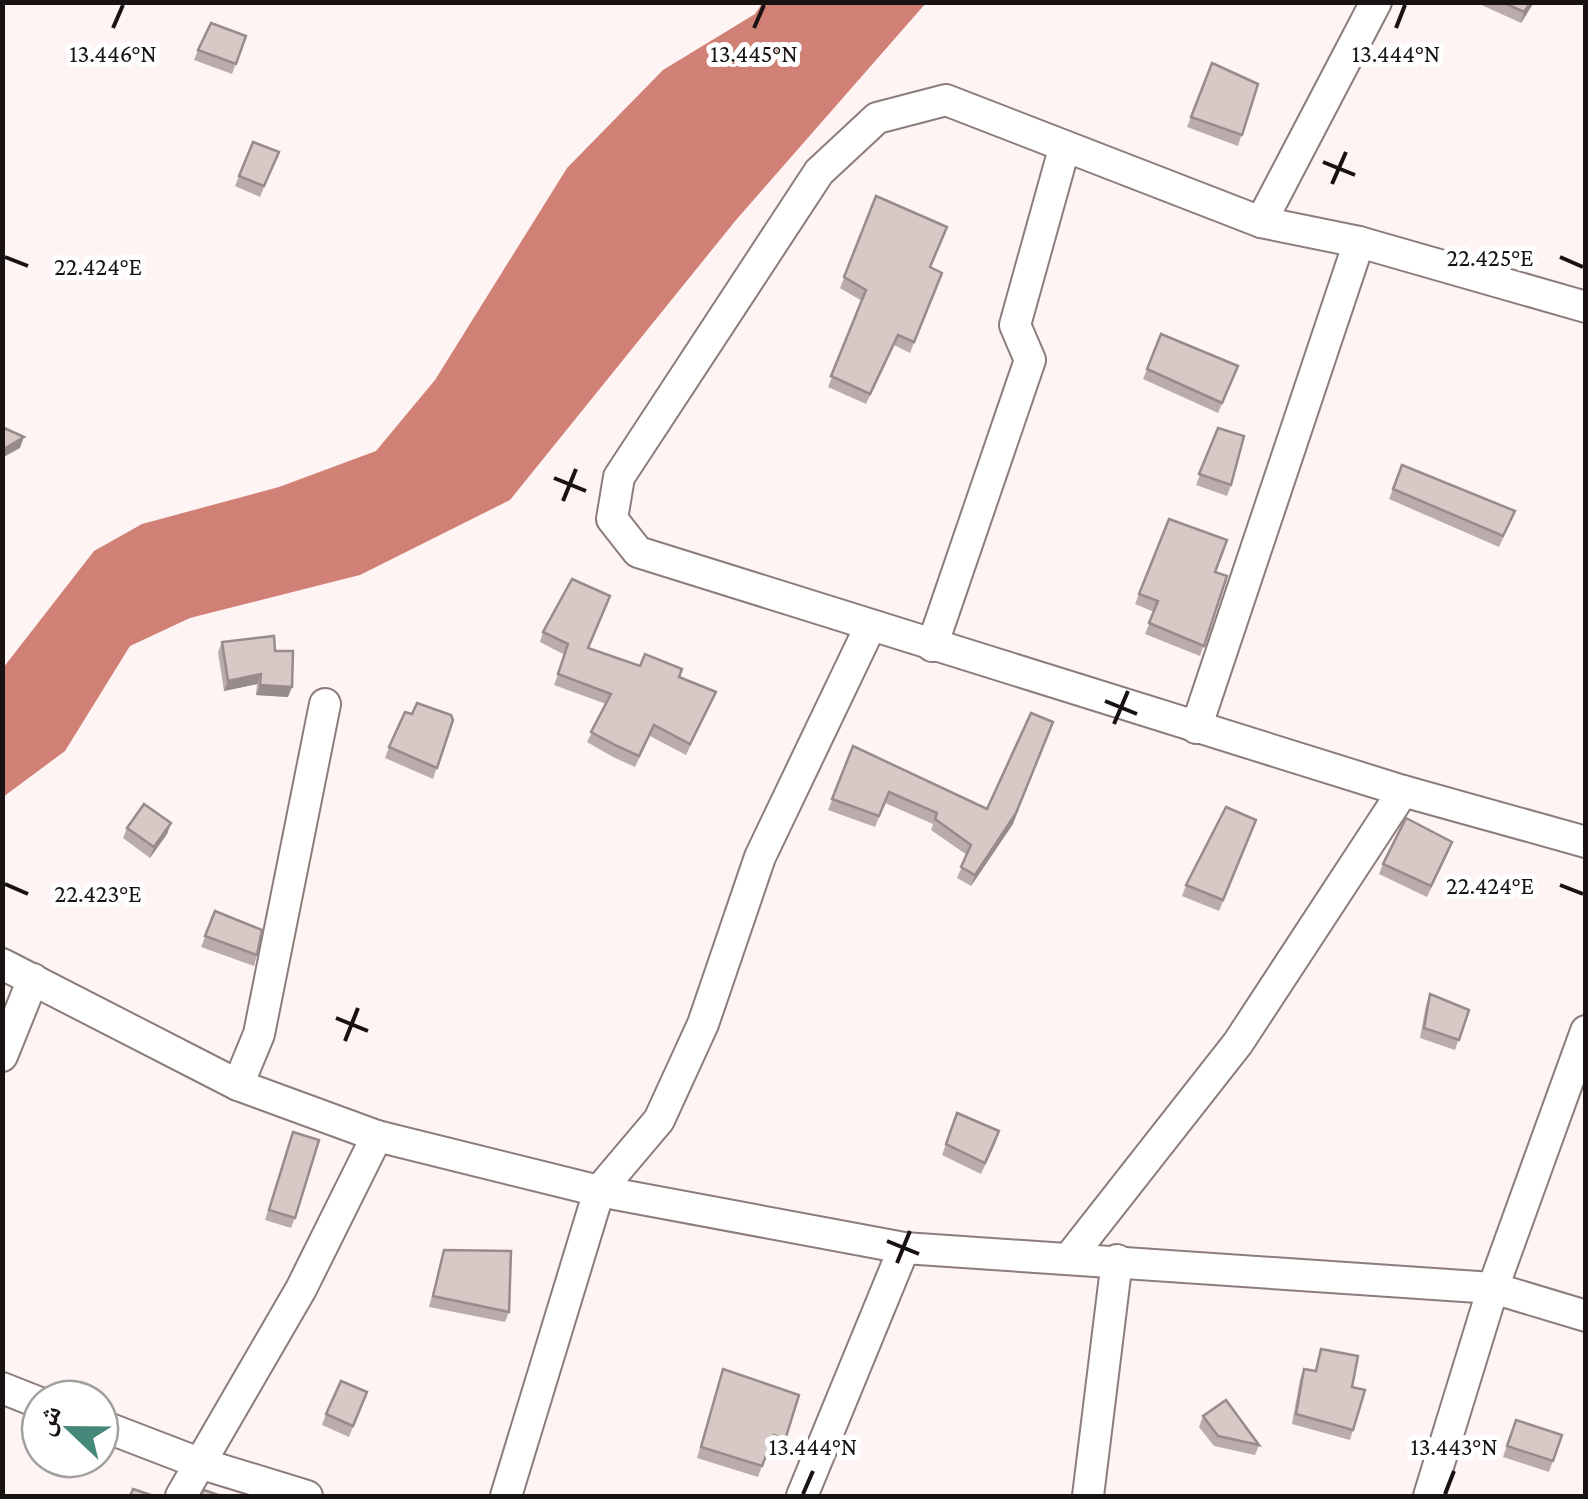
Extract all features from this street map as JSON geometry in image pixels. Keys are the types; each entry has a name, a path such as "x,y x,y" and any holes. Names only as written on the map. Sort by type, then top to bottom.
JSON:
{"street":[{"path":"1261,222 1376,2"},
{"path":"1586,307 1359,242 1261,222 1064,149 946,100 877,118 818,172 618,477 612,519 638,552 1196,728 1586,842"},
{"path":"932,646 1030,360 1015,325 1064,149"},
{"path":"1196,728 1359,242"},
{"path":"506,1496 598,1191 659,1120 703,1024 760,857 870,627"},
{"path":"238,1085 259,1034 325,704"},
{"path":"1070,1258 1238,1043 1403,791"},
{"path":"2,964 238,1085 377,1136 598,1191 904,1248 1493,1288 1586,1316"},
{"path":"2,1056 33,979"},
{"path":"1429,1496 1493,1288 1586,1031"},
{"path":"181,1496 302,1289 377,1136"},
{"path":"802,1496 904,1248"},
{"path":"1088,1496 1117,1260"},
{"path":"120,1434 199,1464 308,1496"}],"shaded area":[{"path":"763,2 926,3 736,220 510,500 360,575 190,618 130,646 65,751 3,797 3,668 94,551 142,524 279,487 376,451 435,380 567,168 663,70 755,14"}],"building":[{"path":"1502,2 1531,2 1524,12"},
{"path":"211,23 246,36 236,64 198,50"},
{"path":"1212,63 1258,84 1242,135 1191,117"},
{"path":"253,142 279,152 264,186 239,176"},
{"path":"876,196 947,227 930,267 942,273 914,342 898,335 870,394 831,376 866,290 844,277"},
{"path":"1161,334 1238,366 1222,403 1147,369"},
{"path":"2,427 24,437 2,450"},
{"path":"1218,428 1244,436 1231,485 1199,474"},
{"path":"1402,465 1515,511 1503,536 1393,489"},
{"path":"1169,519 1227,540 1215,572 1227,576 1204,646 1149,623 1158,601 1139,594"},
{"path":"572,579 610,596 588,648 640,666 645,654 682,669 679,677 716,692 690,744 654,725 639,756 591,732 611,694 558,674 568,644 543,632"},
{"path":"274,636 275,651 293,651 292,687 260,685 261,674 228,681 222,642"},
{"path":"417,703 451,715 453,720 437,768 389,747 405,712 412,714"},
{"path":"1031,713 1053,722 1016,813 975,875 961,867 971,845 935,819 937,813 889,792 879,816 832,799 853,746 987,809"},
{"path":"144,804 171,823 154,847 127,828"},
{"path":"1226,807 1256,820 1223,900 1186,885"},
{"path":"1406,818 1452,842 1431,886 1383,864"},
{"path":"215,911 262,930 257,955 205,936"},
{"path":"1430,994 1469,1010 1459,1040 1424,1028"},
{"path":"957,1113 999,1131 985,1163 946,1144"},
{"path":"293,1132 319,1140 295,1218 269,1210"},
{"path":"444,1250 511,1251 509,1312 433,1296"},
{"path":"1321,1349 1358,1356 1352,1387 1365,1390 1353,1430 1296,1414 1304,1369 1316,1371"},
{"path":"723,1369 799,1395 785,1440 774,1435 762,1466 701,1447"},
{"path":"341,1381 367,1392 353,1426 326,1414"},
{"path":"1226,1400 1259,1445 1218,1436 1203,1416"},
{"path":"1516,1420 1562,1435 1553,1461 1507,1446"},
{"path":"133,1489 154,1496 130,1496"},
{"path":"204,1490 221,1496 200,1496"}]}
